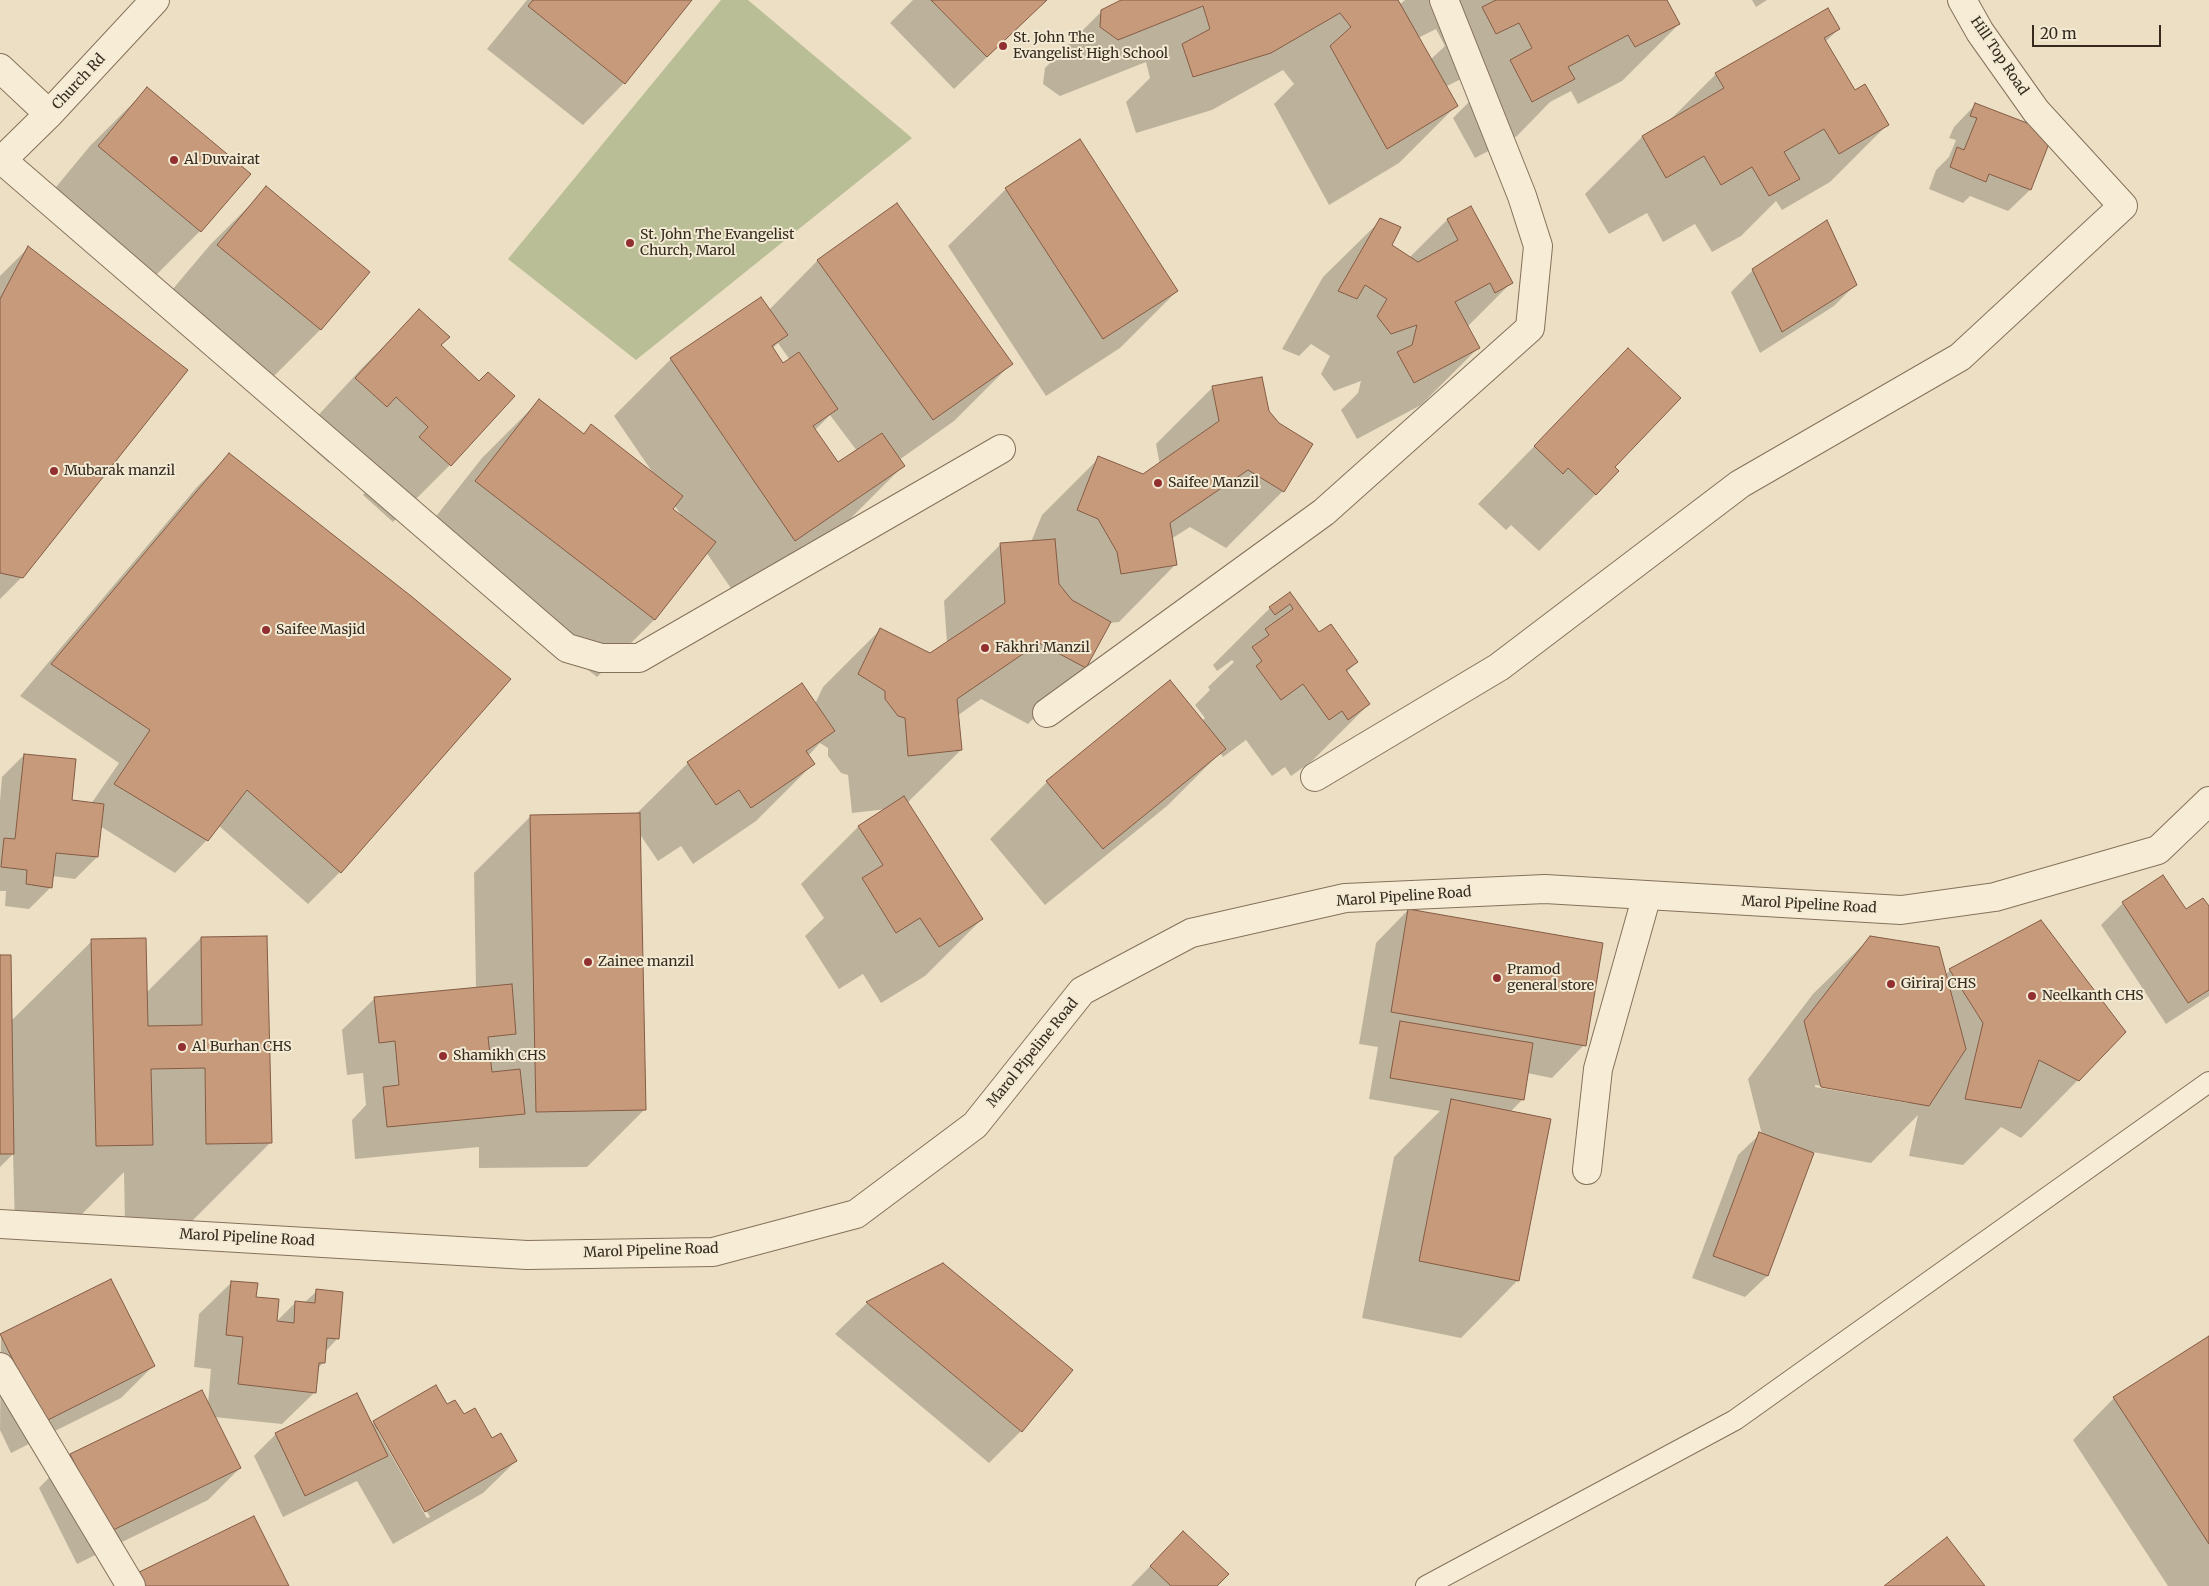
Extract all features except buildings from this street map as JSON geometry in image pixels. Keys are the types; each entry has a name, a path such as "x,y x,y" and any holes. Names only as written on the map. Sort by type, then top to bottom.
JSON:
{"street":[{"name":"Church Rd","path":"1,161 49,114 155,0"},
{"path":"1047,713 1324,512 1530,328 1538,246 1522,196 1444,0"},
{"name":"Hill Top Road","path":"1315,777 1499,667 1740,484 1960,357 2123,206 2036,111 1980,32 1962,0"},
{"path":"0,68 49,114"},
{"path":"1,161 567,648 601,658 640,658 1002,449"},
{"name":"Marol Pipeline Road","path":"0,1224 528,1255 713,1252 856,1214 975,1125 1082,991 1191,933 1346,898 1545,889 1901,910 1995,897 2158,850 2209,801"},
{"path":"1586,1170 1598,1069 1647,895"},
{"path":"0,1367 131,1586"}],"lane":[{"path":"1426,1586 1734,1420 2209,1082"}],"green space":[{"path":"721,0 748,0 912,138 636,360 508,259"}],"place":[{"name":"St. John The Evangelist High School","path":"1003,46"},
{"name":"Al Duvairat","path":"174,160"},
{"name":"St. John The Evangelist Church, Marol","path":"630,243"},
{"name":"Mubarak manzil","path":"54,471"},
{"name":"Saifee Manzil","path":"1158,483"},
{"name":"Saifee Masjid","path":"266,630"},
{"name":"Fakhri Manzil","path":"985,648"},
{"name":"Zainee manzil","path":"588,962"},
{"name":"Pramod general store","path":"1497,978"},
{"name":"Giriraj CHS","path":"1891,984"},
{"name":"Neelkanth CHS","path":"2032,996"},
{"name":"Al Burhan CHS","path":"182,1047"},
{"name":"Shamikh CHS","path":"443,1056"}]}
